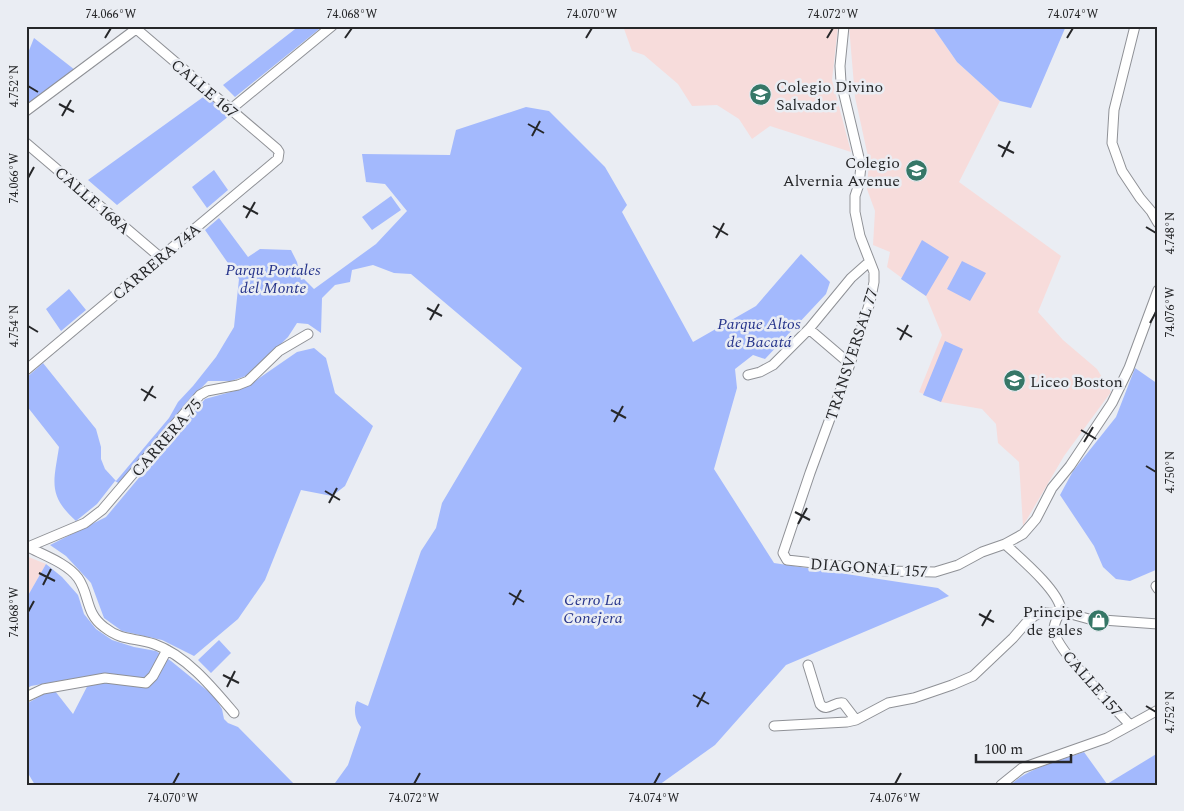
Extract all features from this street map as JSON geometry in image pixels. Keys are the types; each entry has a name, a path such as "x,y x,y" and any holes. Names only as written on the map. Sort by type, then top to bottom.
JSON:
{"street":[{"path":"123,39 126,26"},
{"path":"231,109 332,26"},
{"name":"TRANSVERSAL 77","path":"788,560 783,553 850,364 873,290 874,272 860,236 855,212 855,196 862,166 841,82 840,66 844,26"},
{"path":"1135,26 1114,110 1112,143 1122,171 1158,222"},
{"path":"26,110 123,39 134,28"},
{"name":"CALLE 167","path":"134,28 277,149"},
{"name":"CALLE 168A","path":"26,143 160,258"},
{"name":"CARRERA 74A","path":"26,370 276,162 279,155 277,149"},
{"path":"748,375 773,364 809,330 851,278 869,262"},
{"name":"DIAGONAL 157","path":"788,560 886,571 935,572 946,570 982,552 1016,539 1036,520 1052,488 1070,466 1107,410 1129,368 1158,292"},
{"path":"809,330 850,364"},
{"name":"CARRERA 75","path":"27,546 94,518 114,498 200,395 248,381 279,351 308,334"},
{"path":"1006,544 1052,592 1060,606 1060,611"},
{"path":"27,546 63,565 77,577 90,612 104,627 120,637 148,642 167,650 188,664 234,713"},
{"path":"774,726 856,720 888,703 914,698 952,685 972,676 1034,616 1040,613 1060,611 1089,619 1158,624"},
{"name":"CALLE 157","path":"1060,611 1054,626 1054,633 1065,652 1130,725"},
{"path":"1145,624 1158,619"},
{"path":"26,697 43,689 105,678 146,683 153,676 167,650"},
{"path":"808,665 820,704 826,708 840,702 843,703 856,720"},
{"path":"1001,785 1022,768 1107,738 1158,710"}],"shaded area":[{"name":"Colegio Divino Salvador","path":"623,26 838,26 832,80 851,152 770,126 752,139 739,119 717,105 692,106 678,84 644,55 632,51"},
{"path":"849,26 932,26 957,62 1000,101 959,182 1061,256 1038,312 1063,340 1097,369 1111,392 1064,456 1023,526 1019,462 998,443 996,424 982,409 941,402 919,392 942,335 926,296 887,267 890,252 873,245 875,211 867,189 869,161 855,97"},
{"path":"26,556 46,564 26,599"}],"green space":[{"path":"299,26 323,26 235,97 223,85"},
{"path":"932,26 1066,26 1031,108 1000,101 957,62"},
{"path":"34,38 75,70 26,106 26,58"},
{"path":"206,95 229,116 117,205 88,180"},
{"name":"Cerro La Conejera","path":"526,107 549,111 605,167 627,205 622,212 693,342 756,306 801,254 830,282 826,294 765,359 753,355 735,369 737,388 714,469 774,563 938,588 949,596 786,665 715,745 659,785 306,785 335,783 348,765 361,727 356,718 357,701 368,706 421,551 436,528 442,503 522,368 411,274 394,273 373,265 352,270 350,282 335,285 322,298 321,333 308,324 297,323 288,337 249,375 231,381 208,381 185,405 120,484 115,481 97,504 76,521 60,503 57,495 55,478 59,447 26,405 26,378 43,363 96,429 101,447 101,459 105,469 116,481 169,418 178,402 216,357 234,327 239,279 205,230 219,218 248,257 260,249 291,250 297,262 301,280 304,279 314,289 376,244 407,211 385,184 366,182 362,154 450,155 456,130"},
{"path":"214,170 228,190 207,208 192,187"},
{"path":"391,196 401,210 372,230 362,217"},
{"path":"922,240 949,257 926,296 901,279"},
{"path":"962,261 986,273 970,301 947,289"},
{"path":"69,289 86,310 61,331 46,309"},
{"path":"945,341 963,349 941,402 923,395"},
{"path":"314,348 326,358 335,393 373,426 345,486 332,496 301,490 265,580 238,619 194,656 162,640 122,631 104,618 91,583 66,556 50,545 106,517 205,399 238,390 255,381 297,352"},
{"path":"1135,368 1158,384 1158,569 1130,581 1116,579 1103,567 1094,546 1060,495 1073,471 1116,417"},
{"path":"46,564 62,577 78,595 84,614 96,629 112,640 156,651 171,661 214,696 222,709 224,719 238,727 295,785 35,785 26,770 26,704 46,693 55,691 73,714 93,675 31,686 26,689 26,599"},
{"path":"219,640 231,653 211,673 198,660"},
{"path":"1084,752 1107,784 1158,753 1158,785 1010,785 1036,769"}],"place":[{"name":"Colegio Divino Salvador","path":"760,95"},
{"name":"Colegio Alvernia Avenue","path":"916,171"},
{"name":"Liceo Boston","path":"1014,381"},
{"name":"Principe de gales","path":"1099,620"}],"park label":[{"name":"Parqu Portales del Monte","path":"273,278"},
{"name":"Parque Altos de Bacatá","path":"759,332"}]}
